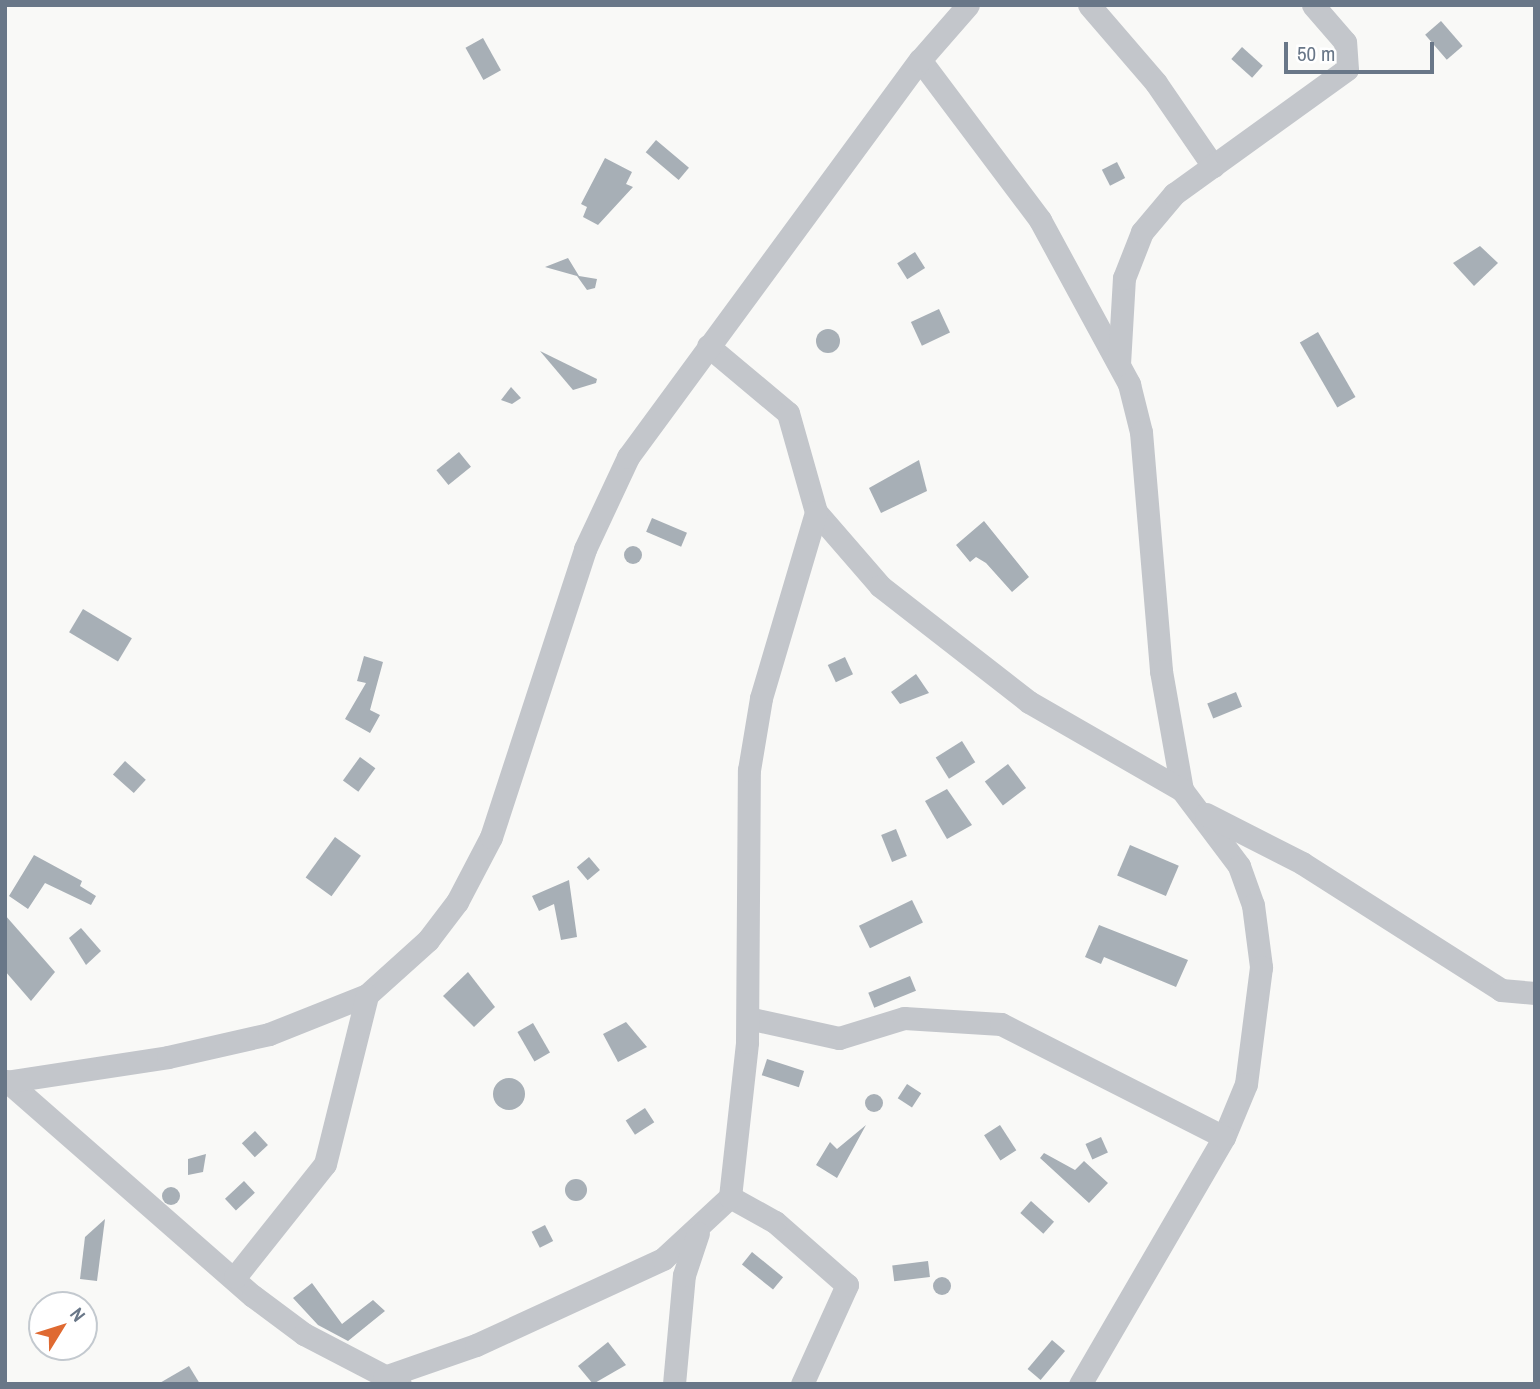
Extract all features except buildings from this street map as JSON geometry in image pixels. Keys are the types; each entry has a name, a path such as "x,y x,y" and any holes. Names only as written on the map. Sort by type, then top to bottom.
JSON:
{"street":[{"path":"6,1082 168,1057 269,1034 368,995 428,940 480,864 604,503 628,457 920,60 968,5"},
{"path":"1089,5 1156,83 1213,166"},
{"path":"1119,365 1124,278 1142,232 1174,194 1347,69 1345,42 1314,5"},
{"path":"920,60 1040,220 1119,365 1141,432 1161,671 1182,790"},
{"path":"708,346 788,413 816,512 880,586 1029,702 1182,790 1239,866 1253,905 1261,967 1246,1084 1224,1137 1080,1384"},
{"path":"6,1082 304,1334 392,1380 476,1345 663,1259 698,1233 730,1197 747,1018 749,769 761,698 816,512"},
{"path":"1198,809 1302,863 1501,989 1535,993"},
{"path":"235,1278 325,1164 368,995"},
{"path":"747,1018 839,1038 904,1018 1001,1024 1224,1137"},
{"path":"730,1197 775,1222 847,1285 802,1384"},
{"path":"674,1384 684,1275 698,1233"}]}
